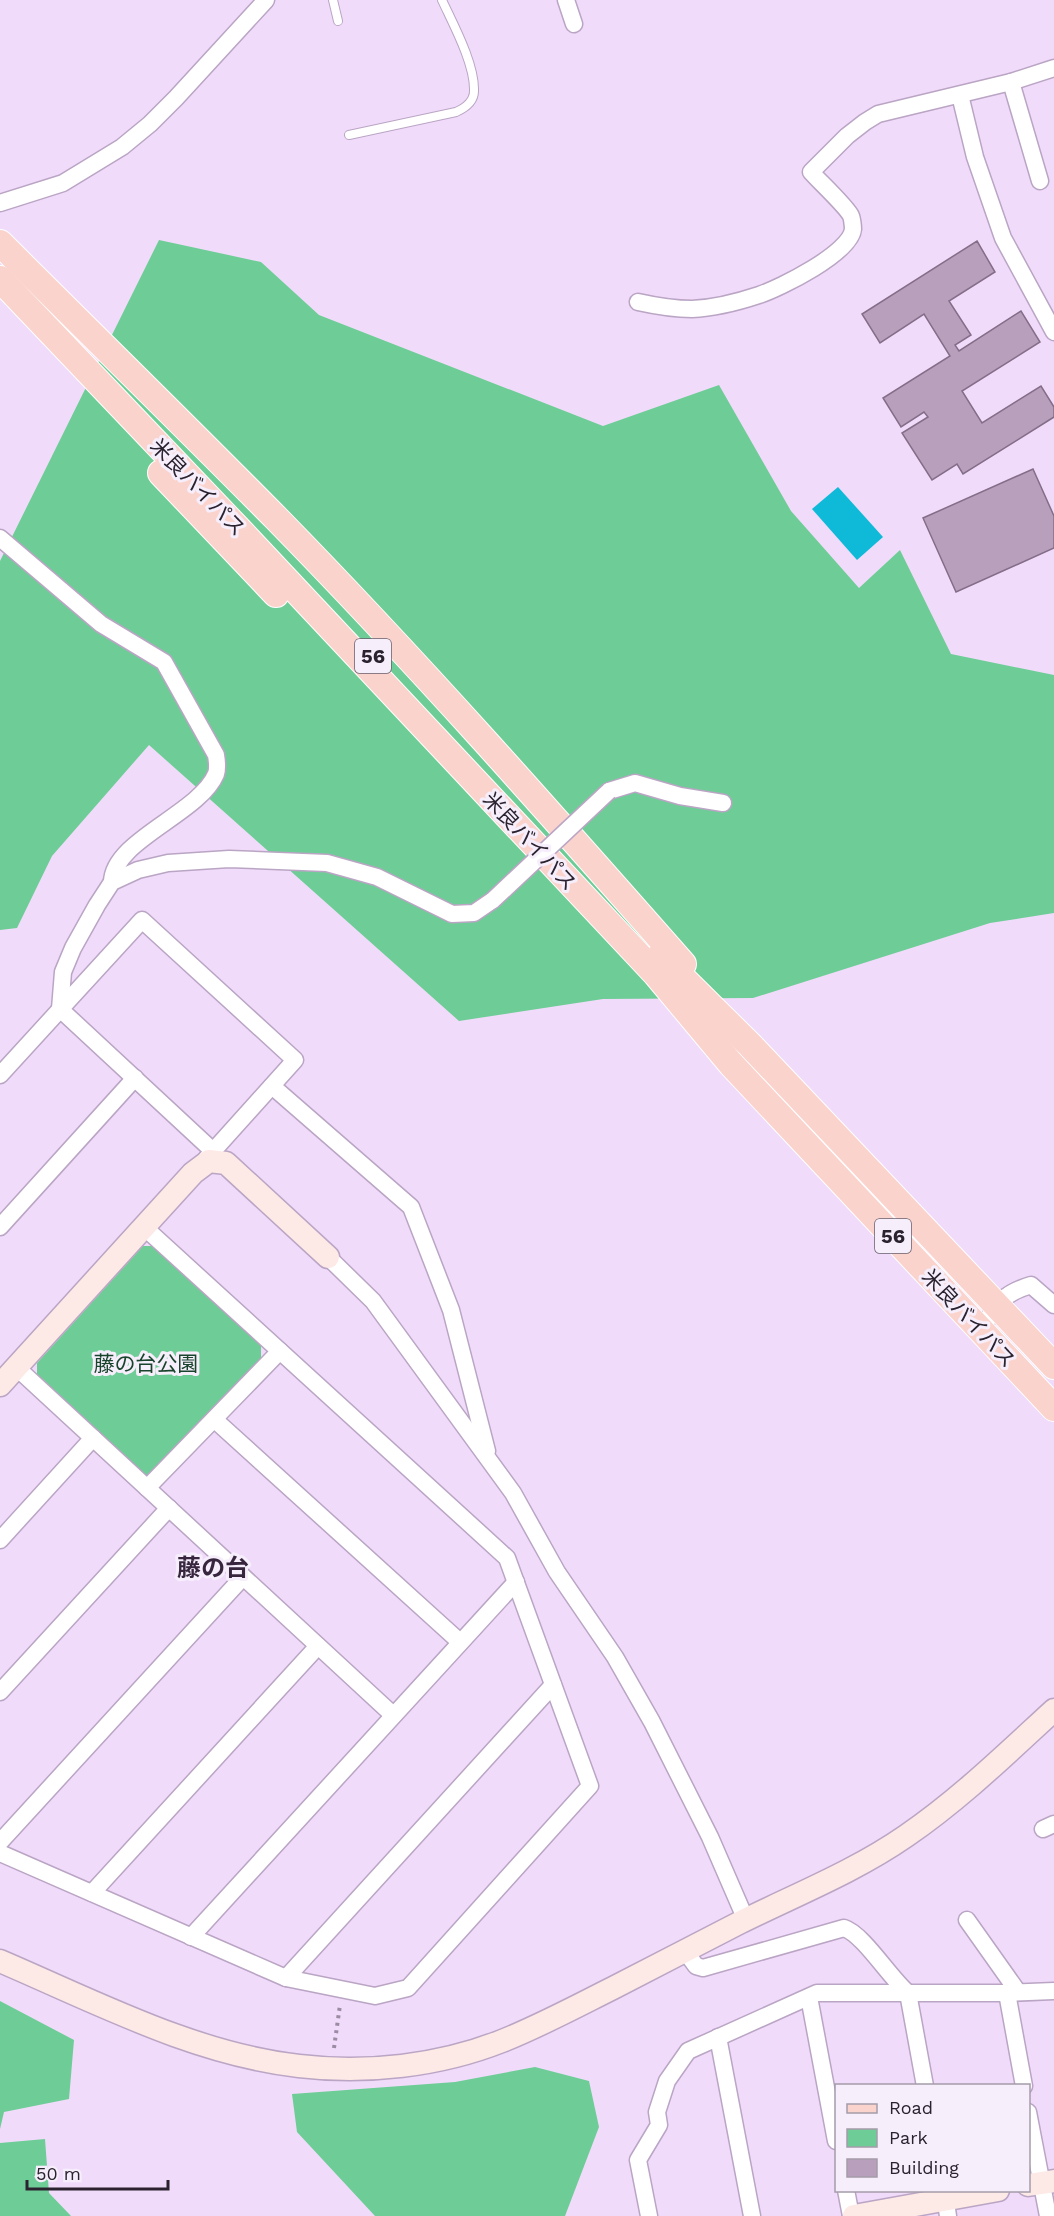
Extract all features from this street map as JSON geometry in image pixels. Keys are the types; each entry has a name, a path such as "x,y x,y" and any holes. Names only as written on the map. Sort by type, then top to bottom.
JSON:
{"main road":[{"path":"0,243 276,519 386,634 550,813 750,1045"},
{"name":"米良バイパス","path":"0,262 578,872 750,1045 1054,1366"},
{"name":"米良バイパス","path":"0,279 656,974 731,1064 1054,1408"},
{"path":"0,303 240,558 354,672 647,982 731,1064"}],"street":[{"path":"0,203 63,183 122,147 176,98 266,0"},
{"path":"566,0 574,24"},
{"path":"638,302 666,308 693,309 760,295 792,281 847,244 853,230 851,216 811,172 865,122 878,114 1011,82 1054,68"},
{"path":"1011,82 1040,181"},
{"path":"960,95 975,157 1003,238 1054,332"},
{"path":"0,538 101,624 164,662 216,755 217,772 204,793 130,849 112,872 112,882 73,948 63,972 60,1009"},
{"path":"112,882 138,870 168,862 229,859 327,863 377,876 452,914 474,913 493,900 609,791 634,783 680,796 723,802"},
{"path":"0,1075 142,920 295,1060 0,1385"},
{"path":"60,1009 213,1151"},
{"path":"0,1227 135,1078"},
{"path":"272,1086 411,1207 451,1310 490,1461"},
{"path":"193,1173 209,1161 226,1163 373,1300 513,1493 557,1572 626,1675 710,1836 746,1920"},
{"path":"0,1853 286,1978 375,1996 408,1988 590,1786 507,1558 144,1227"},
{"path":"981,1330 997,1306 1013,1291 1031,1285 1054,1305"},
{"path":"147,1488 280,1351"},
{"path":"16,1367 393,1715"},
{"path":"215,1420 460,1642"},
{"path":"0,1540 93,1438"},
{"path":"0,1692 169,1508"},
{"path":"0,1842 243,1577"},
{"path":"191,1936 516,1581"},
{"path":"92,1893 318,1646"},
{"path":"286,1978 553,1685"},
{"path":"0,1961 192,2042 232,2054 264,2061 331,2068 390,2066 433,2061 475,2050 553,2018 853,1868 903,1838 977,1782 1054,1710"},
{"path":"967,1920 1012,1993 1024,2084"},
{"path":"685,1951 696,1966 703,1968 844,1928 850,1930 908,1993 925,2084"},
{"path":"649,2216 638,2160 659,2125 657,2112 667,2081 688,2051 817,1994 1012,1993 1054,1990"},
{"path":"809,1997 835,2131"},
{"path":"718,2037 753,2216"},
{"path":"1030,2118 1047,2216"},
{"path":"846,2192 852,2216 946,2202 989,2192"}],"lane":[{"path":"333,0 339,21"},
{"path":"349,135 456,112 470,102 474,92 467,56 442,0"}],"path":[{"path":"331,2068 342,1990"}],"green space":[{"path":"159,240 261,262 319,315 603,426 719,385 791,511 859,588 900,550 951,654 1054,675 1054,913 990,923 753,998 603,999 459,1021 149,745 52,856 17,928 0,930 0,561"},
{"name":"藤の台公園","path":"143,1246 154,1246 261,1344 261,1359 149,1478 37,1374 37,1363"},
{"path":"0,2001 74,2040 69,2099 4,2112 0,2129"},
{"path":"535,2067 589,2081 599,2127 565,2216 375,2216 297,2132 292,2094 455,2082"},
{"path":"45,2139 49,2193 71,2216 0,2216 0,2143"}],"water":[{"path":"838,487 883,537 857,560 812,509"}],"building":[{"path":"977,241 995,272 949,301 971,335 955,345 959,351 1021,311 1040,342 962,391 982,423 1041,386 1054,407 1054,417 963,474 957,464 932,480 902,433 928,417 924,412 901,427 883,398 950,356 924,314 880,343 862,314"},
{"path":"1033,469 1054,516 1054,548 956,592 923,518"}],"district":[{"name":"藤の台","path":"213,1568"}]}
